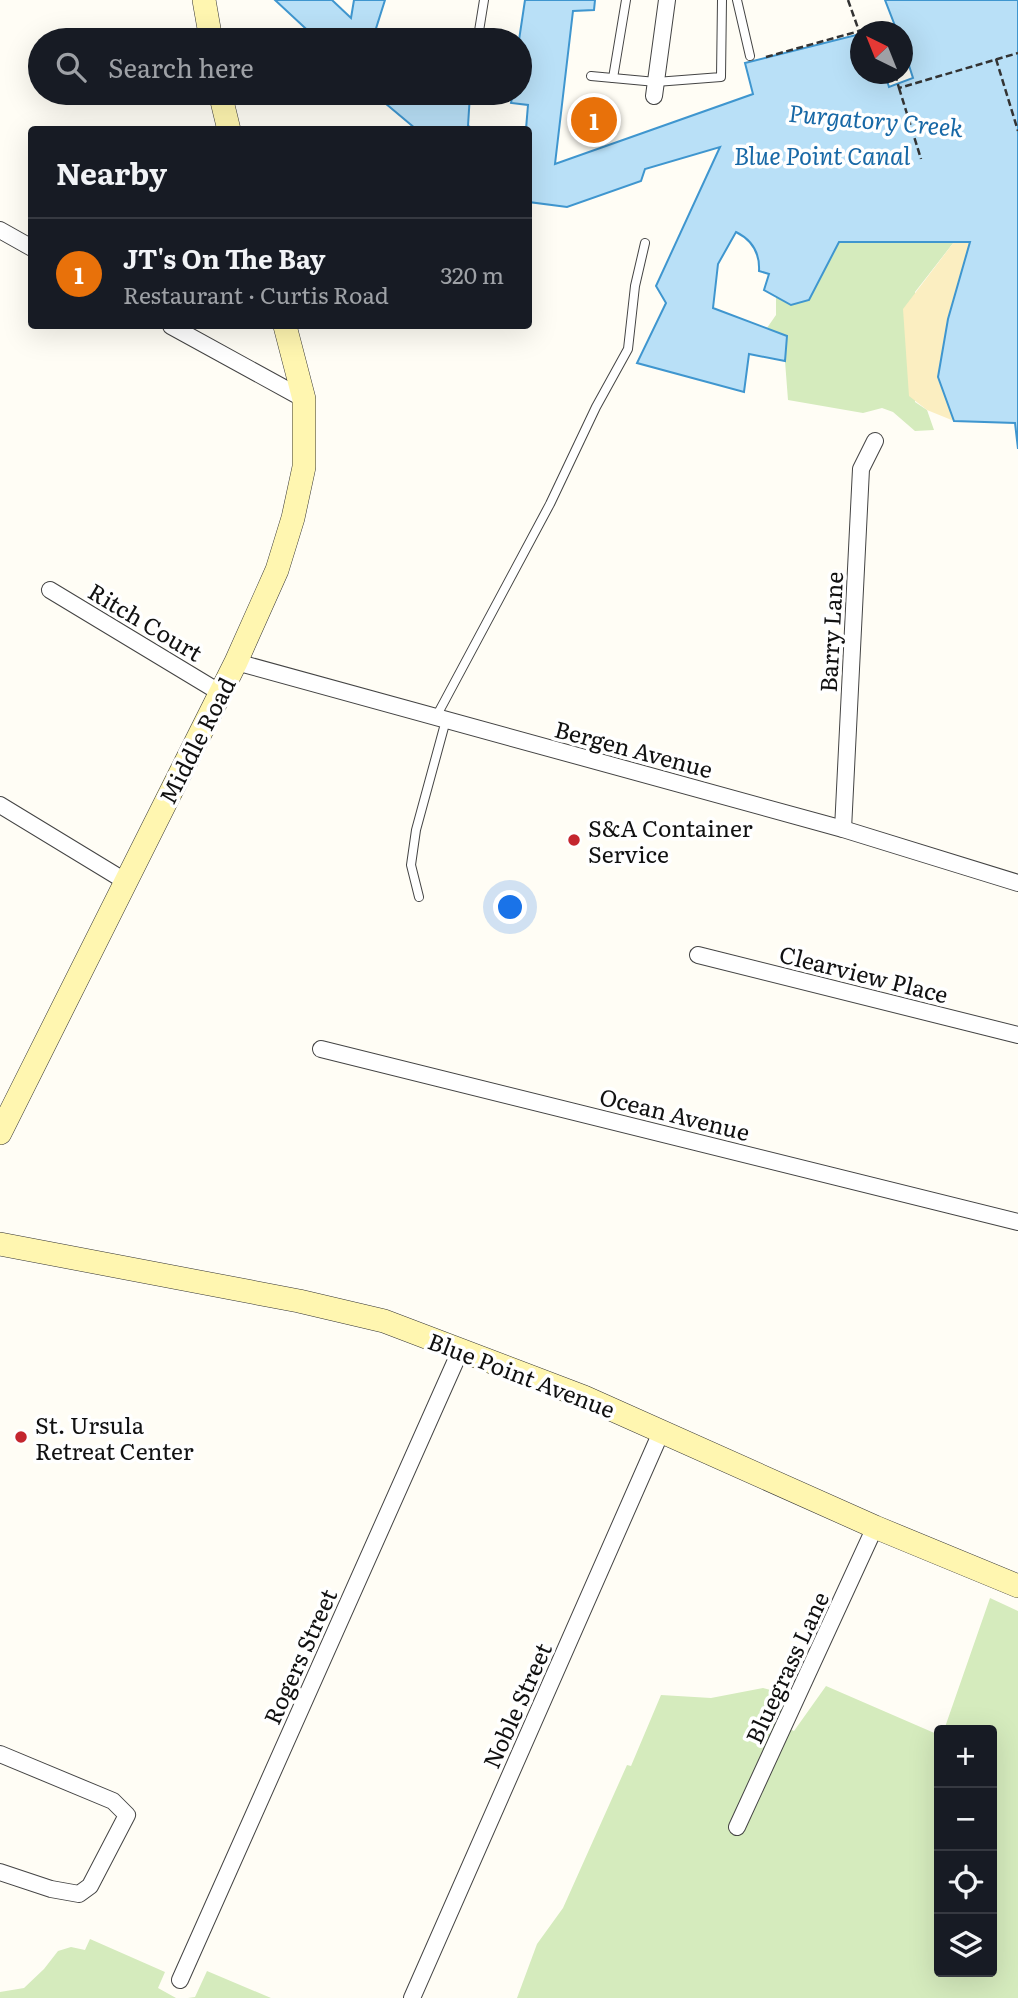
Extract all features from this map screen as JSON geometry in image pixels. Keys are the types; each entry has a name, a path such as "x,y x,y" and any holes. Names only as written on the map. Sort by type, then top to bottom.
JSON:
{"street":[{"path":"204,0 209,28"},
{"path":"655,89 667,0"},
{"path":"223,105 228,126"},
{"path":"0,230 28,246"},
{"path":"176,329 304,399"},
{"name":"Middle Road","path":"0,1133 236,662 277,570 293,518 304,467 304,399 286,329"},
{"name":"Barry Lane","path":"843,829 861,469 875,441"},
{"name":"Ritch Court","path":"50,590 219,692"},
{"name":"Bergen Avenue","path":"236,662 843,829 1018,883"},
{"path":"0,805 125,881"},
{"name":"Clearview Place","path":"698,955 1018,1035"},
{"name":"Ocean Avenue","path":"321,1049 1018,1222"},
{"name":"Blue Point Avenue","path":"0,1244 311,1304 384,1321 584,1397 875,1527 1018,1586"},
{"name":"Rogers Street","path":"180,1980 461,1349"},
{"name":"Noble Street","path":"412,1998 662,1430"},
{"name":"Bluegrass Lane","path":"737,1827 875,1527"},
{"path":"0,1754 113,1801 127,1815 90,1886 79,1894 51,1889 0,1872"}],"lane":[{"path":"479,28 484,0"},
{"path":"613,78 626,0"},
{"path":"591,76 613,78 655,89 721,77 722,0"},
{"path":"737,0 750,56"},
{"path":"419,897 411,865 441,718 596,407 628,349 635,286 645,243"}],"path":[{"path":"848,0 855,21"},
{"path":"766,57 850,34"},
{"path":"899,88 1018,53"},
{"path":"996,59 1018,131"},
{"path":"898,84 920,159"}],"green space":[{"path":"839,242 954,242 915,292 915,402 927,410 934,430 915,431 893,412 882,408 863,413 788,400 785,361 787,337 767,328 776,315 776,296 809,300"},
{"path":"990,1598 1018,1611 1018,1998 517,1998 537,1944 563,1908 627,1765 631,1766 661,1695 711,1698 763,1688 778,1692 784,1704 775,1723 794,1731 826,1686 934,1733 934,1977 997,1977 997,1725 946,1725"},
{"path":"90,1939 165,1972 158,1988 176,1998 0,1998 0,1992 24,1988 58,1951 71,1947 85,1950"},
{"path":"207,1971 271,1998 188,1998 195,1997"}],"sand":[{"path":"954,242 970,242 948,319 938,377 954,421 927,410 909,396 903,309"}],"water":[{"path":"275,0 332,0 351,18 354,0 385,0 376,28 305,28"},
{"name":"Blue Point Canal","path":"525,0 595,0 594,10 573,11 555,164 753,94 745,63 850,37 850,84 888,84 889,87 913,84 913,21 893,21 885,0 1018,0 1018,449 1015,423 954,421 938,377 948,319 970,242 839,242 809,300 791,305 764,290 769,274 759,271 754,248 736,232 718,264 713,308 787,336 785,361 749,354 744,392 637,363 666,303 656,286 720,147 645,169 641,181 567,207 532,202 532,126 526,126 528,105 532,105 532,28 521,28"},
{"path":"387,105 469,105 468,126 412,126"}],"place":[{"name":"JT's On The Bay","path":"594,120"},
{"name":"S&A Container Service","path":"574,840"},
{"name":"St. Ursula Retreat Center","path":"21,1437"}],"water label":[{"name":"Purgatory Creek","path":"876,119"}]}
